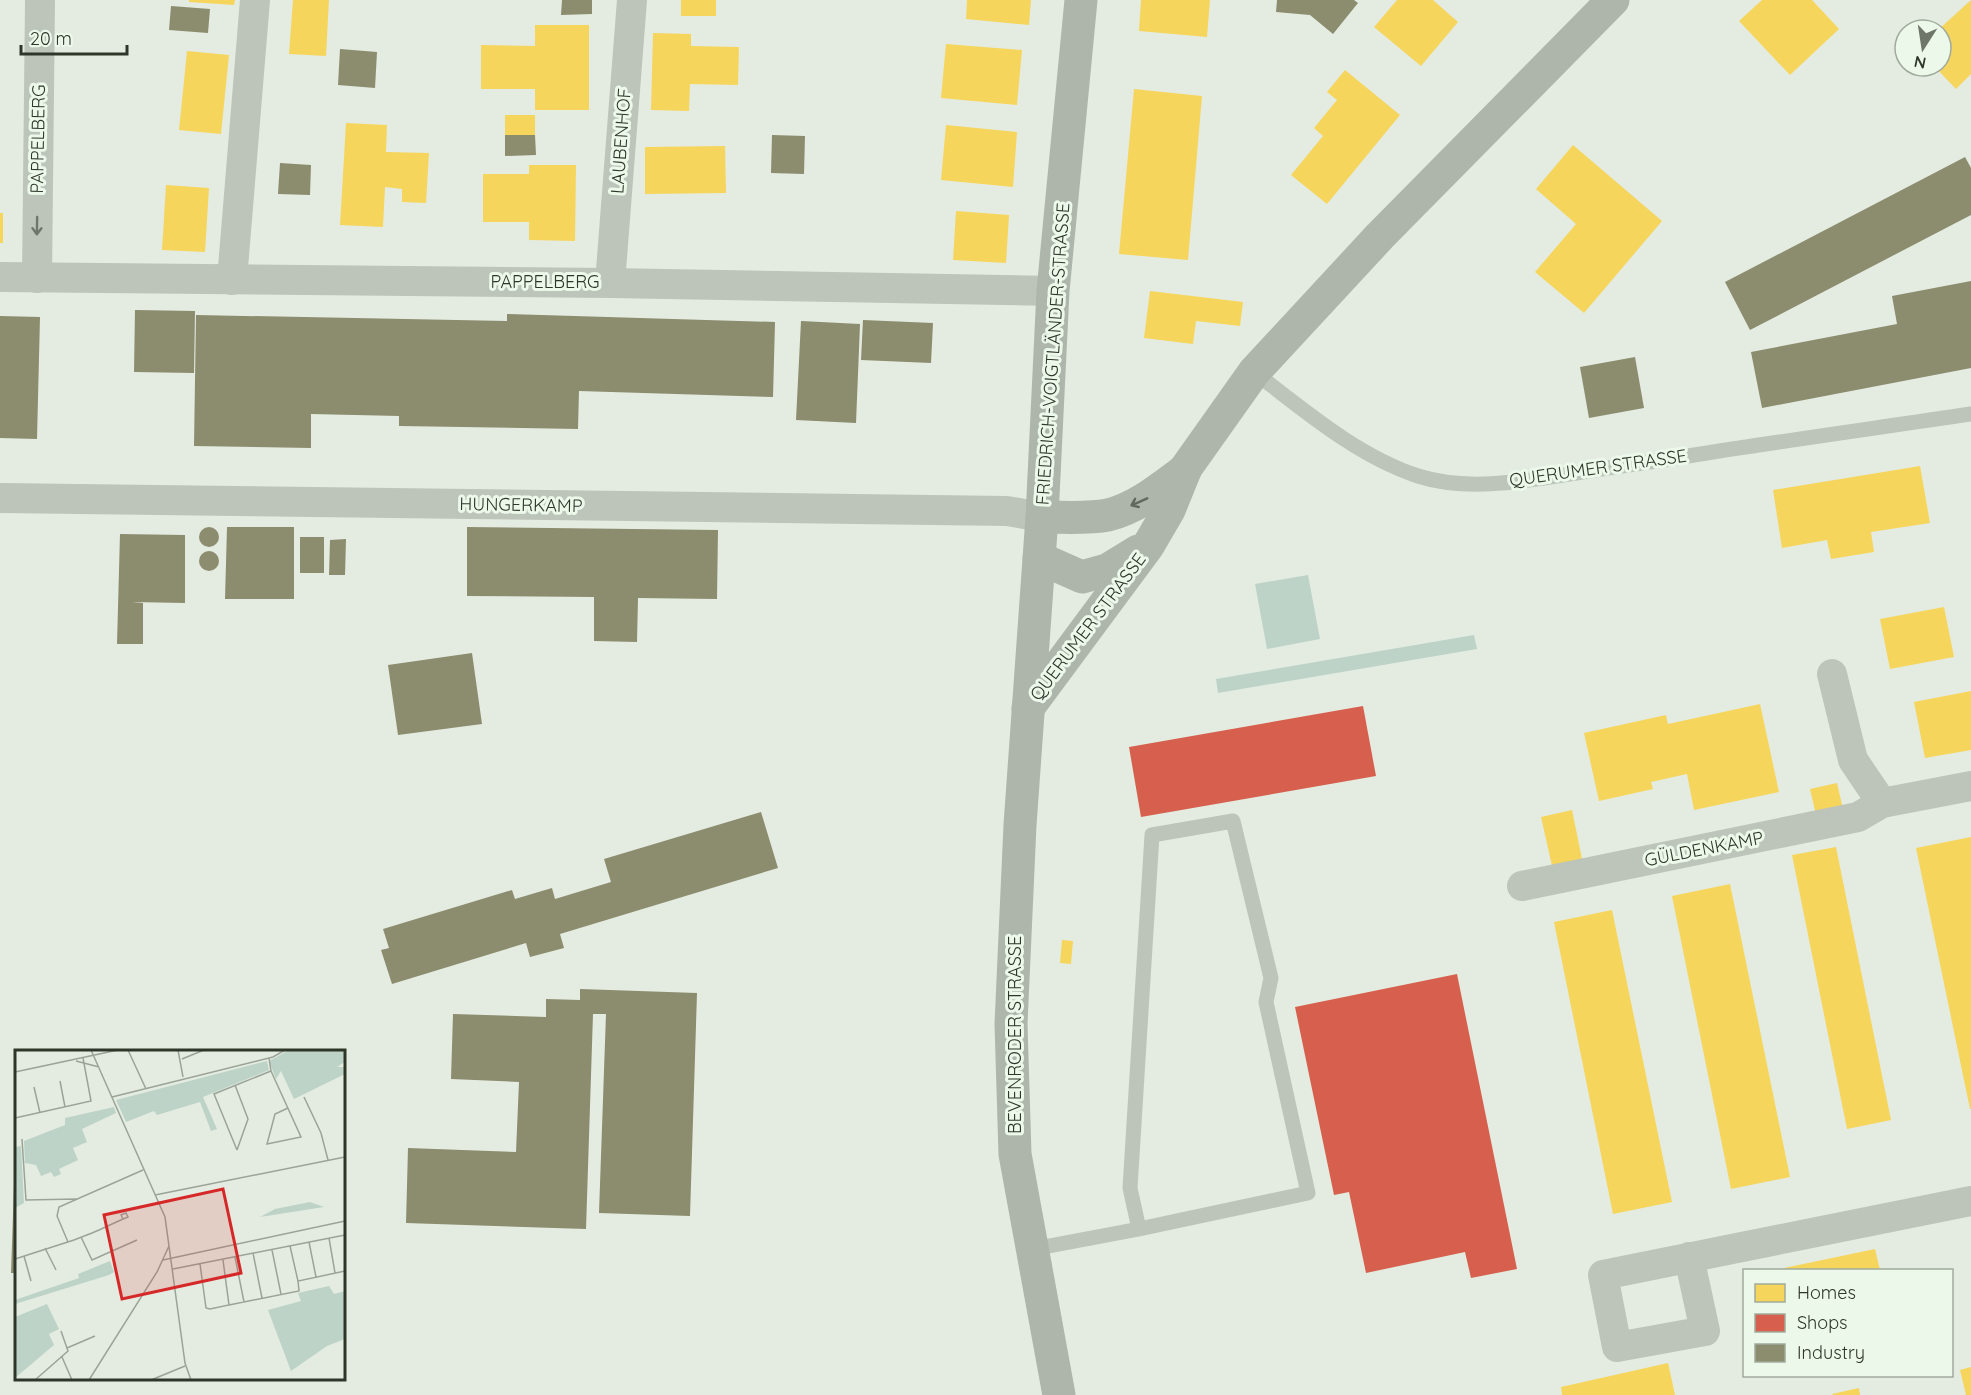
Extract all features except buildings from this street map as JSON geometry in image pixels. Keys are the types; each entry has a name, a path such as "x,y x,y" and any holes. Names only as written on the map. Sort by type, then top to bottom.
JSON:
{"main road":[{"name":"FRIEDRICH-VOIGTLÄNDER-STRASSE","path":"1028,708 1042,517 1053,291 1081,0"},
{"name":"QUERUMER STRASSE","path":"1028,708 1148,546 1168,510 1186,468 1254,372 1380,236 1612,0"},
{"name":"QUERUMER STRASSE","path":"1042,517 1087,517 1110,514 1147,498 1186,468"},
{"name":"QUERUMER STRASSE","path":"1039,558 1082,577 1107,570 1148,546"},
{"name":"BEVENRODER STRASSE","path":"1028,708 1011,1024 1015,1154 1059,1395"}],"street":[{"name":"PAPPELBERG","path":"37,278 40,0"},
{"path":"232,280 255,0"},
{"name":"LAUBENHOF","path":"610,283 632,0"},
{"name":"PAPPELBERG","path":"0,277 610,283 1053,291"},
{"name":"HUNGERKAMP","path":"0,498 1007,511 1042,517"},
{"path":"1833,674 1853,760 1882,803"},
{"name":"GÜLDENKAMP","path":"1522,886 1858,817 1882,803 1971,786"},
{"path":"1689,1257 1971,1201"}],"lane":[{"name":"QUERUMER STRASSE","path":"1254,372 1340,436 1377,457 1418,476 1443,482 1473,484 1526,480 1971,414"},
{"path":"1033,1249 1139,1229 1308,1193 1266,1002 1271,978 1233,821 1152,835 1130,1188 1139,1229"}],"green space":[{"path":"1308,575 1320,639 1267,649 1255,584"},
{"path":"1474,635 1477,649 1218,693 1216,679"}]}
